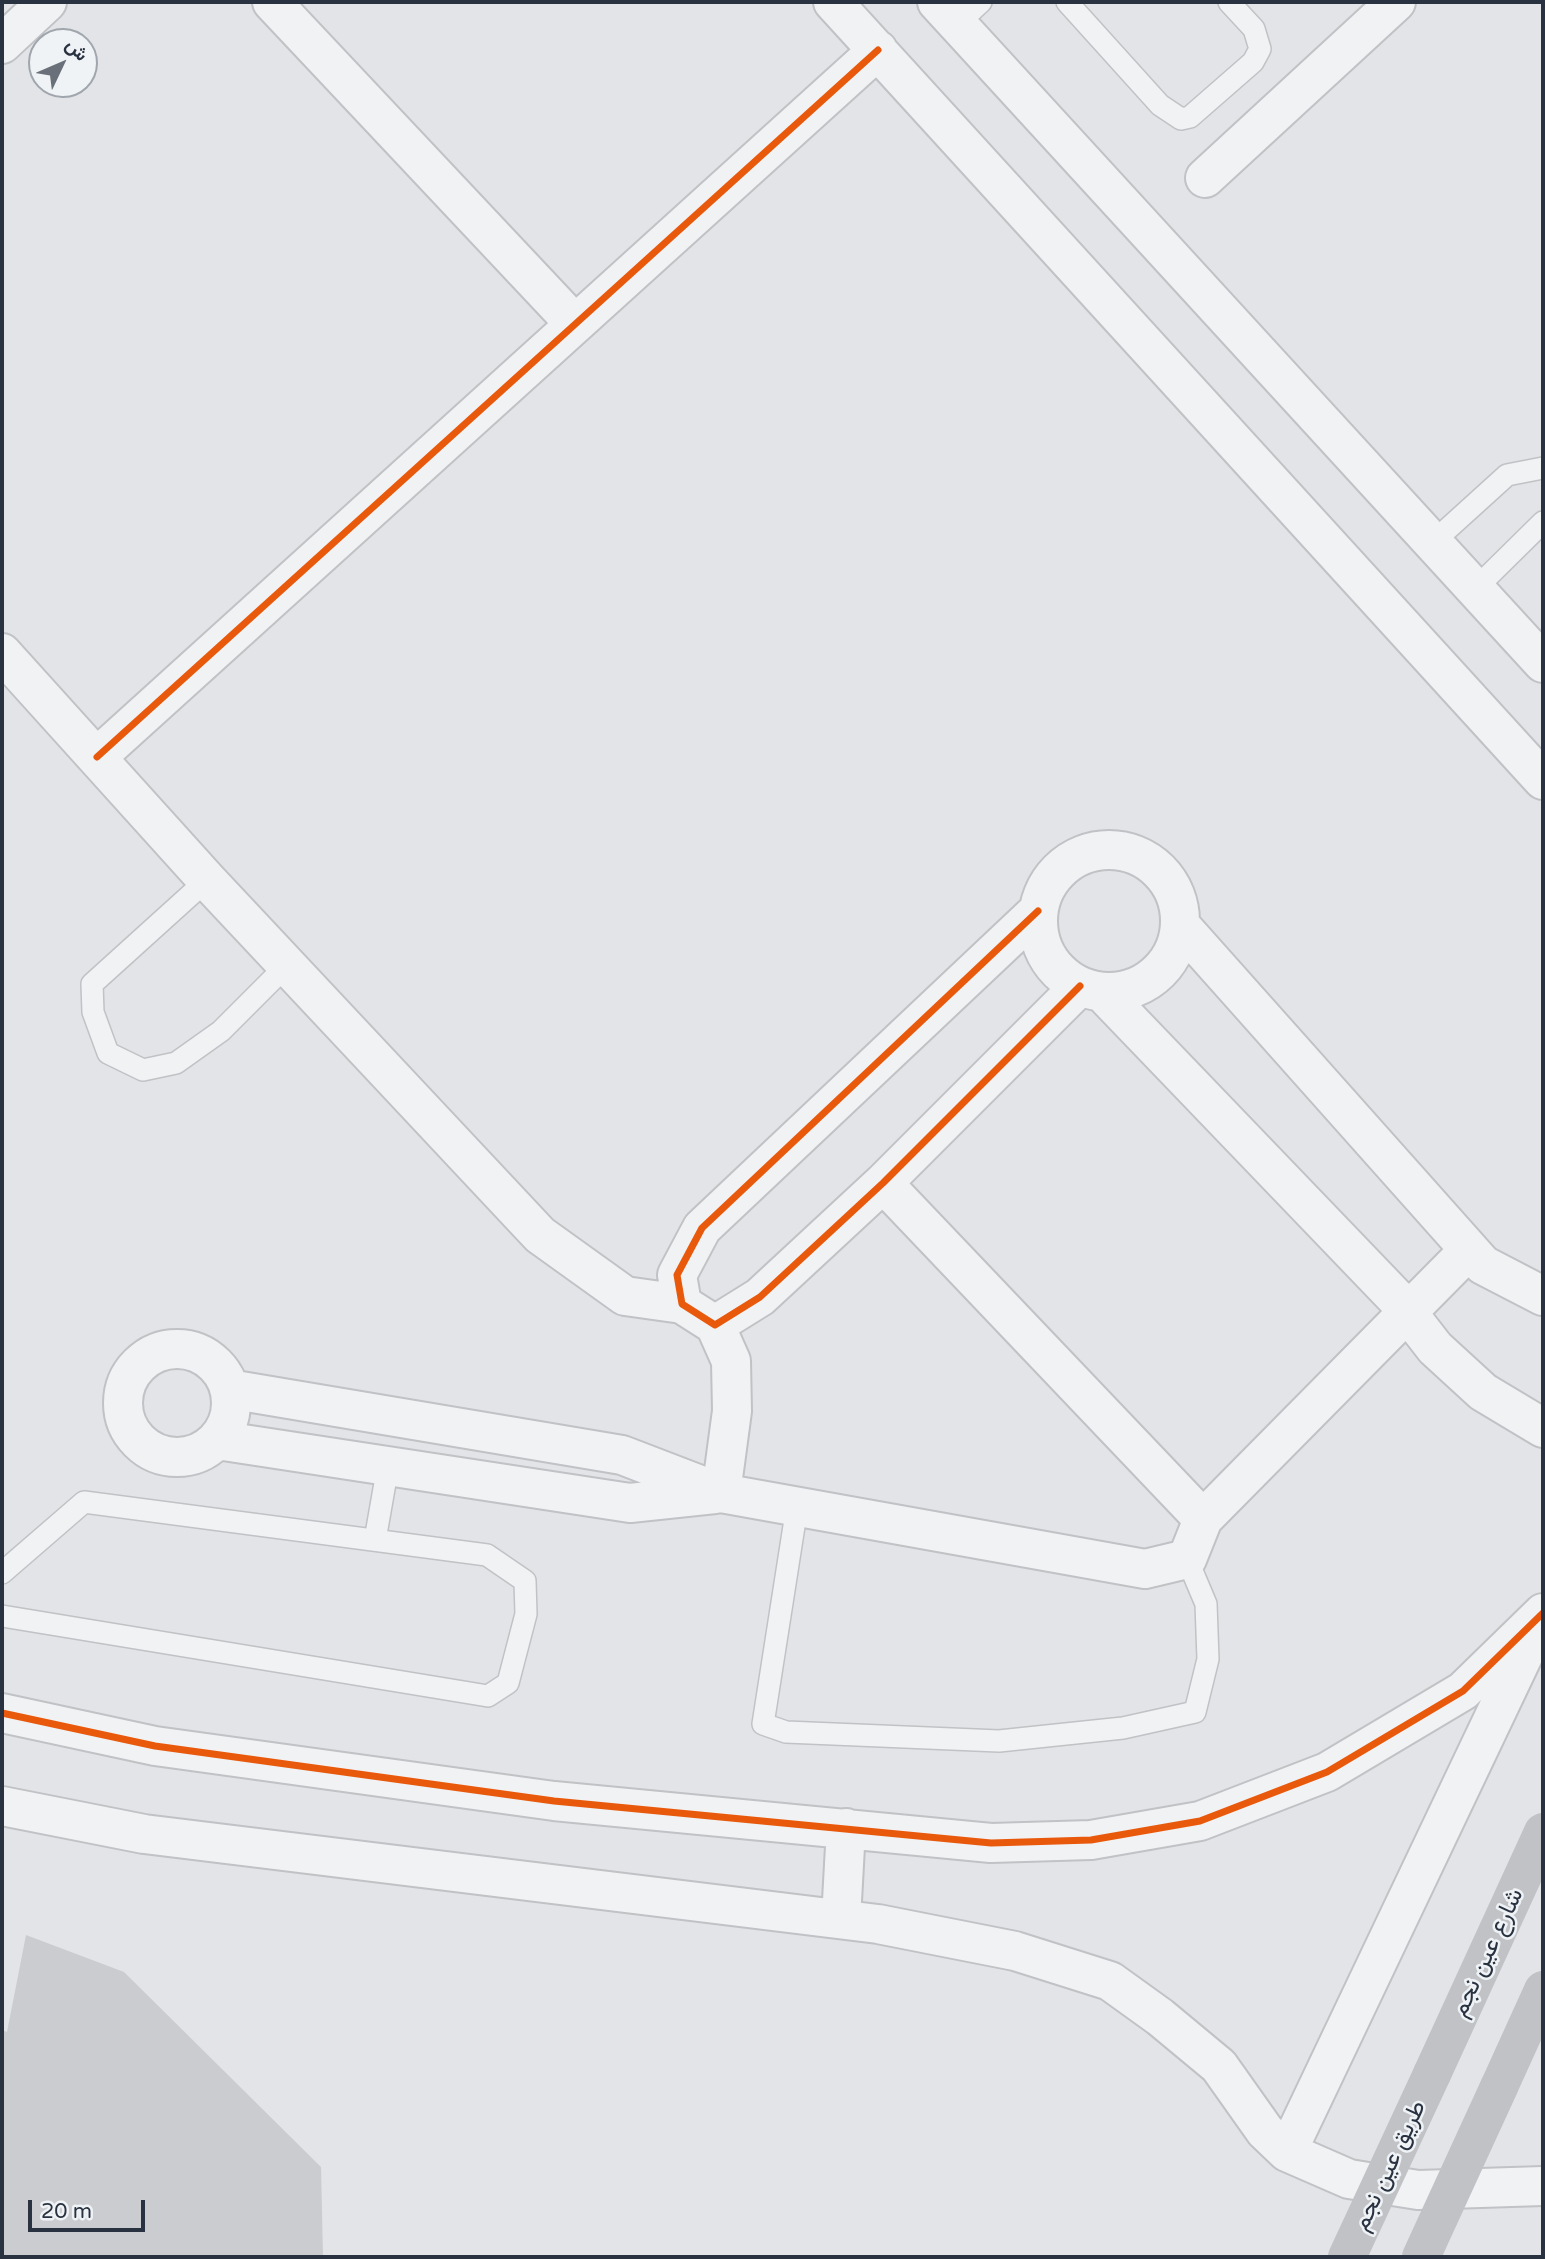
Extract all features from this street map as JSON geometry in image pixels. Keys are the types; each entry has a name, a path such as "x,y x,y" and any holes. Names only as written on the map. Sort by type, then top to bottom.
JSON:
{"main road":[{"name":"شارع عين نجم","path":"1433,2074 1543,1832"},
{"path":"1421,2257 1543,1990"},
{"name":"طريق عين نجم","path":"1347,2257 1433,2074"}],"street":[{"path":"2,44 47,2"},
{"path":"272,2 575,324"},
{"path":"833,2 1543,780"},
{"path":"1205,178 1396,2"},
{"path":"958,9 1432,543 1543,663"},
{"path":"97,757 878,50"},
{"path":"2,653 207,880 540,1235 625,1296 681,1304 715,1325 731,1361 732,1411 721,1493"},
{"path":"715,1325 760,1297 1091,989 1125,991 1164,969 1176,949 1181,926 1178,902 1168,879 1151,862 1128,852 1104,850 1080,856 1059,869 1045,889 1038,911 1039,934 1046,955 1060,974 1091,989 1407,1312 1435,1349 1483,1392 1543,1428"},
{"path":"681,1304 677,1275 702,1228 1038,911"},
{"path":"1181,926 1483,1265 1543,1296"},
{"path":"883,1183 1203,1518"},
{"path":"229,1389 622,1455 721,1493 1145,1569 1187,1559 1203,1518 1469,1250"},
{"path":"176,1349 194,1352 209,1360 221,1373 229,1389 231,1407 227,1424 217,1440 203,1451 186,1457 168,1457 151,1451 137,1439 127,1424 123,1407 124,1390 131,1374 144,1360 159,1352 176,1349"},
{"path":"217,1440 630,1503 721,1493"},
{"path":"2,1713 155,1746 554,1801 991,1843 1091,1840 1200,1822 1327,1772 1463,1691 1543,1614"},
{"path":"1287,2152 1543,1614"},
{"path":"2,1806 144,1834 841,1919 1015,1951 1110,1981 1219,2066 1265,2131 1287,2152 1349,2179 1418,2190 1543,2186"},
{"path":"841,1919 846,1828"}],"lane":[{"path":"1067,2 1160,105 1181,118 1190,117 1254,62 1260,49 1254,29 1229,2"},
{"path":"1432,543 1507,475 1543,468"},
{"path":"1475,589 1543,522"},
{"path":"207,880 92,984 93,1012 108,1053 143,1070 176,1063 221,1031 287,965"},
{"path":"375,1540 388,1466"},
{"path":"2,1573 84,1502 487,1555 525,1581 526,1614 508,1683 488,1696 2,1616"},
{"path":"797,1507 763,1724 786,1732 999,1741 1123,1728 1195,1712 1208,1659 1206,1604 1187,1559"}],"building":[{"path":"26,1935 124,1972 321,2167 323,2257 2,2257 2,2030 7,2032"}],"cycle path":[{"path":"97,757 878,50"},
{"path":"1038,911 702,1228 677,1275 682,1304 715,1325 760,1297 883,1183 1080,986"},
{"path":"2,1713 155,1746 554,1801 991,1843 1091,1840 1200,1821 1327,1772 1463,1691 1543,1613"}]}
